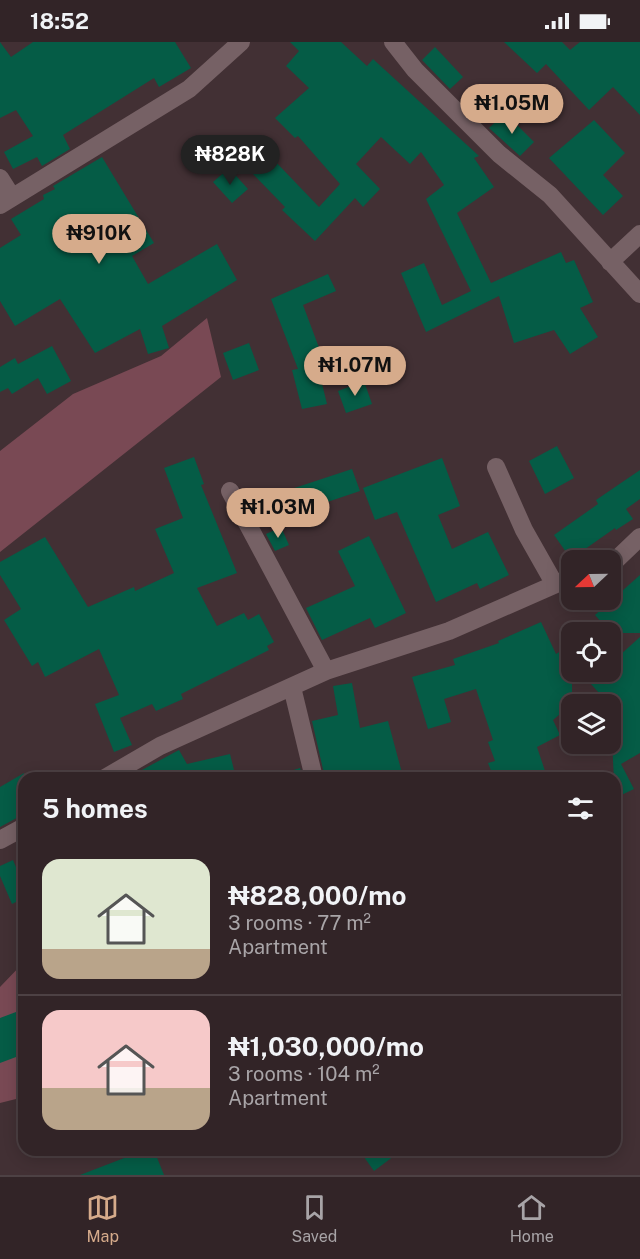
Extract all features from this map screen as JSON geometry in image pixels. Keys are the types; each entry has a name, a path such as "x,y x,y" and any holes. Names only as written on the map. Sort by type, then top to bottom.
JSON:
{"street":[{"path":"0,178 6,201 189,89 241,42"},
{"path":"393,42 415,70 499,153 550,195 640,294"},
{"path":"610,262 640,234"},
{"path":"496,467 524,530 554,583"},
{"path":"230,491 326,671"},
{"path":"621,555 640,537"},
{"path":"115,772 160,746 326,671 449,631 561,581"},
{"path":"292,687 313,772"},
{"path":"0,840 18,830"}],"shaded area":[{"path":"207,318 221,377 0,552 0,451 73,394 161,356"},
{"path":"18,968 18,1098 0,1103 0,987"}],"building":[{"path":"0,42 11,57 33,42 175,42 191,68 159,87 154,78 63,135 70,149 42,166 37,157 13,169 4,152 33,136 16,110 0,118"},
{"path":"290,42 341,42 367,66 373,59 479,156 474,158 494,187 457,213 491,283 561,252 566,263 574,260 593,302 580,308 598,337 570,354 554,330 514,343 499,296 426,332 401,273 424,263 442,305 471,291 426,199 444,185 421,152 410,164 381,137 356,164 380,189 363,207 355,198 315,241 282,210 285,207 253,174 271,157 319,207 340,184 298,136 295,138 275,118 309,88 286,66 299,51"},
{"path":"504,42 562,42 570,50 580,42 640,42 640,115 613,87 589,110 546,64 537,73"},
{"path":"435,47 463,77 450,89 422,60"},
{"path":"505,113 534,142 520,156 489,128"},
{"path":"594,120 625,153 603,175 623,196 603,215 549,158"},
{"path":"102,157 154,243 132,256 148,284 217,244 237,280 162,326 169,348 148,354 140,329 95,353 60,299 15,326 0,301 0,248 21,235 11,219 44,199 43,195 55,189 53,186"},
{"path":"229,168 248,189 232,203 213,182"},
{"path":"328,274 336,291 303,305 321,353 315,355 327,404 302,409 292,370 298,369 271,299"},
{"path":"249,343 259,370 233,380 223,353"},
{"path":"52,346 71,381 47,394 38,378 12,394 8,388 0,392 0,367 15,358 18,364"},
{"path":"364,381 372,404 346,413 338,391"},
{"path":"557,446 574,478 545,494 529,461"},
{"path":"194,457 204,484 201,485 237,573 197,588 217,626 244,613 248,620 259,614 274,642 267,646 269,650 181,694 183,699 156,711 152,704 120,718 132,745 114,752 95,704 119,695 99,649 45,677 38,662 32,666 4,620 21,609 0,575 0,562 45,537 88,607 134,587 135,591 174,573 155,529 183,518 164,468"},
{"path":"442,458 460,506 438,515 452,549 488,532 509,575 480,589 477,583 436,602 397,512 375,520 363,488"},
{"path":"352,469 360,491 268,522 261,499"},
{"path":"640,470 640,499 626,509 633,519 616,530 615,528 584,550 565,550 554,535 598,504 596,500"},
{"path":"281,527 289,545 275,551 266,534"},
{"path":"369,536 406,613 375,628 370,618 322,640 306,608 355,586 338,551"},
{"path":"640,575 640,633 621,633 621,622 601,622 595,615 601,610 621,610 621,592"},
{"path":"541,622 556,654 561,651 561,682 572,682 572,694 561,694 561,713 553,720 560,735 537,747 545,771 492,772 488,763 495,761 488,742 493,740 476,689 444,699 451,722 428,729 412,677 455,665 453,659 499,643 498,641"},
{"path":"640,637 640,753 621,764 634,789 621,795 621,772 614,772 613,754 621,754 621,694 600,694 590,683 621,682 621,654"},
{"path":"352,683 360,728 388,721 402,772 324,772 312,721 338,715 333,686"},
{"path":"179,750 187,764 230,754 234,772 138,772"},
{"path":"300,768 301,772 287,772"},
{"path":"18,776 18,817 0,827 0,787"},
{"path":"13,860 18,872 18,901 12,904 0,876 0,866"},
{"path":"18,1011 18,1056 0,1063 0,1018"},
{"path":"129,1156 156,1156 164,1175 80,1175"},
{"path":"363,1156 394,1156 374,1171"}]}
